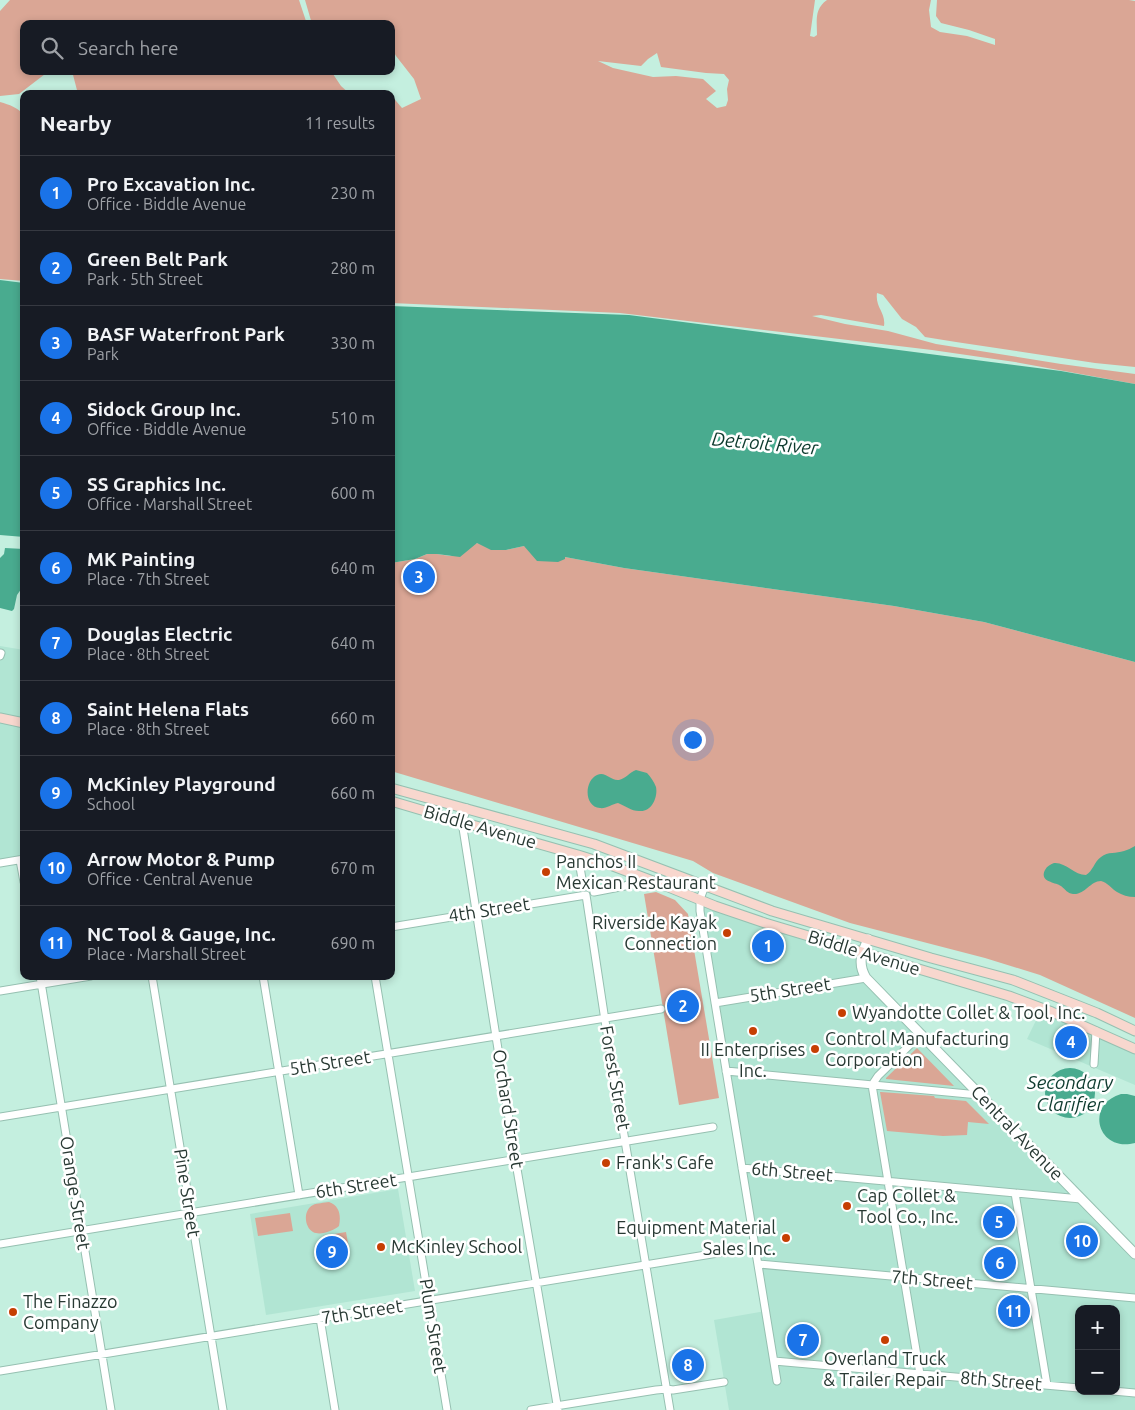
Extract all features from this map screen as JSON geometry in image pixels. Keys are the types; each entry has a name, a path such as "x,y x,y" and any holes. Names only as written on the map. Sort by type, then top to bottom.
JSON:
{"main road":[{"path":"0,718 20,722"},
{"name":"Biddle Avenue","path":"395,789 594,844 772,911 1013,980 1097,1013 1135,1031"},
{"name":"Biddle Avenue","path":"395,802 578,855 765,923 1008,996 1052,1012 1135,1049"},
{"path":"1008,996 1013,980"}],"street":[{"name":"Orchard Street","path":"467,808 462,822 558,1408"},
{"path":"578,855 583,885"},
{"path":"0,863 20,860"},
{"path":"594,892 632,884 637,875"},
{"path":"705,886 700,899 700,911 777,1381"},
{"name":"4th Street","path":"395,926 586,894"},
{"name":"Forest Street","path":"586,894 670,1410"},
{"path":"866,978 861,970 861,961 868,939"},
{"name":"5th Street","path":"715,1003 866,978"},
{"name":"Central Avenue","path":"866,978 1135,1254"},
{"name":"Orange Street","path":"40,980 111,1410"},
{"path":"0,991 66,980"},
{"name":"Pine Street","path":"153,980 223,1410"},
{"path":"264,980 299,1195"},
{"name":"Plum Street","path":"376,980 447,1410"},
{"name":"5th Street","path":"0,1117 661,1008"},
{"path":"1094,1064 1096,1031"},
{"path":"920,1374 872,1085 878,1076 921,1034"},
{"path":"726,1071 980,1095"},
{"name":"6th Street","path":"0,1244 713,1127"},
{"name":"6th Street","path":"742,1168 1081,1199"},
{"path":"1016,1193 1047,1385"},
{"name":"7th Street","path":"0,1370 724,1252"},
{"name":"7th Street","path":"758,1264 1135,1298"},
{"path":"320,1318 335,1410"},
{"name":"8th Street","path":"774,1361 1075,1388"},
{"path":"531,1410 558,1408 667,1389 673,1390 724,1382"},
{"path":"1120,1392 1135,1393"}],"shaded area":[{"path":"10,0 299,0 306,20 20,20 20,75 44,75 24,90 20,90 19,94 0,96 0,11"},
{"path":"305,0 815,0 810,36 814,37 817,35 818,11 827,0 931,0 929,10 931,27 940,32 967,36 995,45 995,39 941,23 936,16 937,0 1135,1 1135,367 1095,363 925,337 916,327 902,319 883,295 877,293 884,326 821,315 812,316 888,331 936,344 1135,374 1135,384 1015,362 932,350 620,313 395,303 395,100 402,108 421,99 414,79 396,56 395,20 311,20","holes":["657,53 661,67 724,74 729,80 726,106 717,108 706,99 716,91 703,79 676,76 653,77 613,68 598,61 641,66"]},
{"path":"73,75 334,75 346,90 77,90"},
{"path":"0,102 20,111 20,281 0,279"},
{"path":"477,543 506,550 524,546 565,557 624,568 894,606 984,622 1135,662 1135,1018 1040,975 985,958 850,923 713,873 693,861 395,772 395,562 415,559 427,554 450,556"},
{"path":"0,646 20,649 20,860 0,863"},
{"path":"656,892 675,900 688,914 719,1098 679,1105 644,894"},
{"path":"700,899 863,953 861,970 1135,1254 1135,1410 729,1410 714,1320 765,1311"},
{"path":"1042,1008 1135,1049 1135,1085 1027,1039"},
{"path":"917,1048 954,1086 886,1079"},
{"path":"880,1092 934,1096 935,1098 966,1101 989,1124 968,1122 967,1135 943,1136 887,1131"},
{"path":"398,1189 415,1291 266,1315 250,1214"},
{"path":"329,1202 338,1209 339,1226 326,1232 313,1232 306,1223 306,1214 310,1207 315,1204"},
{"path":"290,1213 293,1231 258,1236 255,1218"},
{"path":"346,1232 349,1249 326,1253 323,1236"}],"water":[{"path":"0,280 20,282 20,537 0,535"},
{"name":"Detroit River","path":"395,306 629,315 1061,371 1135,384 1135,662 984,622 894,606 624,568 565,557 565,559 558,562 537,561 524,546 506,550 491,550 477,543 460,557 427,554 415,559 395,562"},
{"path":"5,548 20,549 20,591 12,611 0,608 0,558 4,554"},
{"path":"636,770 647,773 656,787 655,799 648,809 635,811 618,803 600,808 595,807 591,803 588,788 593,778 597,775 603,774 619,780"},
{"path":"1135,846 1135,897 1121,894 1101,881 1094,883 1077,894 1073,894 1044,877 1046,869 1054,863 1062,864 1078,873 1086,875 1104,855 1125,851"},
{"name":"Secondary Clarifier","path":"1065,1068 1075,1068 1088,1075 1095,1088 1095,1098 1088,1111 1075,1118 1065,1118 1056,1114 1049,1107 1045,1098 1045,1088 1049,1079 1056,1072"},
{"name":"Secondary Clarifier","path":"1121,1094 1135,1096 1135,1143 1122,1144 1112,1141 1105,1135 1100,1126 1099,1117 1102,1108 1109,1100"}],"place":[{"name":"BASF Waterfront Park","path":"419,577"},
{"name":"Panchos II Mexican Restaurant","path":"546,872"},
{"name":"Riverside Kayak Connection","path":"727,933"},
{"name":"Pro Excavation Inc.","path":"768,946"},
{"name":"Green Belt Park","path":"683,1006"},
{"name":"Wyandotte Collet & Tool, Inc.","path":"842,1013"},
{"name":"II Enterprises Inc.","path":"753,1031"},
{"name":"Sidock Group Inc.","path":"1071,1042"},
{"name":"Control Manufacturing Corporation","path":"815,1049"},
{"name":"Frank's Cafe","path":"606,1163"},
{"name":"Cap Collet & Tool Co., Inc.","path":"847,1206"},
{"name":"SS Graphics Inc.","path":"999,1222"},
{"name":"Equipment Material Sales Inc.","path":"786,1238"},
{"name":"Arrow Motor & Pump","path":"1082,1241"},
{"name":"McKinley School","path":"381,1247"},
{"name":"McKinley Playground","path":"332,1252"},
{"name":"MK Painting","path":"1000,1263"},
{"name":"NC Tool & Gauge, Inc.","path":"1014,1311"},
{"name":"The Finazzo Company","path":"13,1312"},
{"name":"Douglas Electric","path":"803,1340"},
{"name":"Overland Truck & Trailer Repair","path":"885,1340"},
{"name":"Saint Helena Flats","path":"688,1365"}]}
